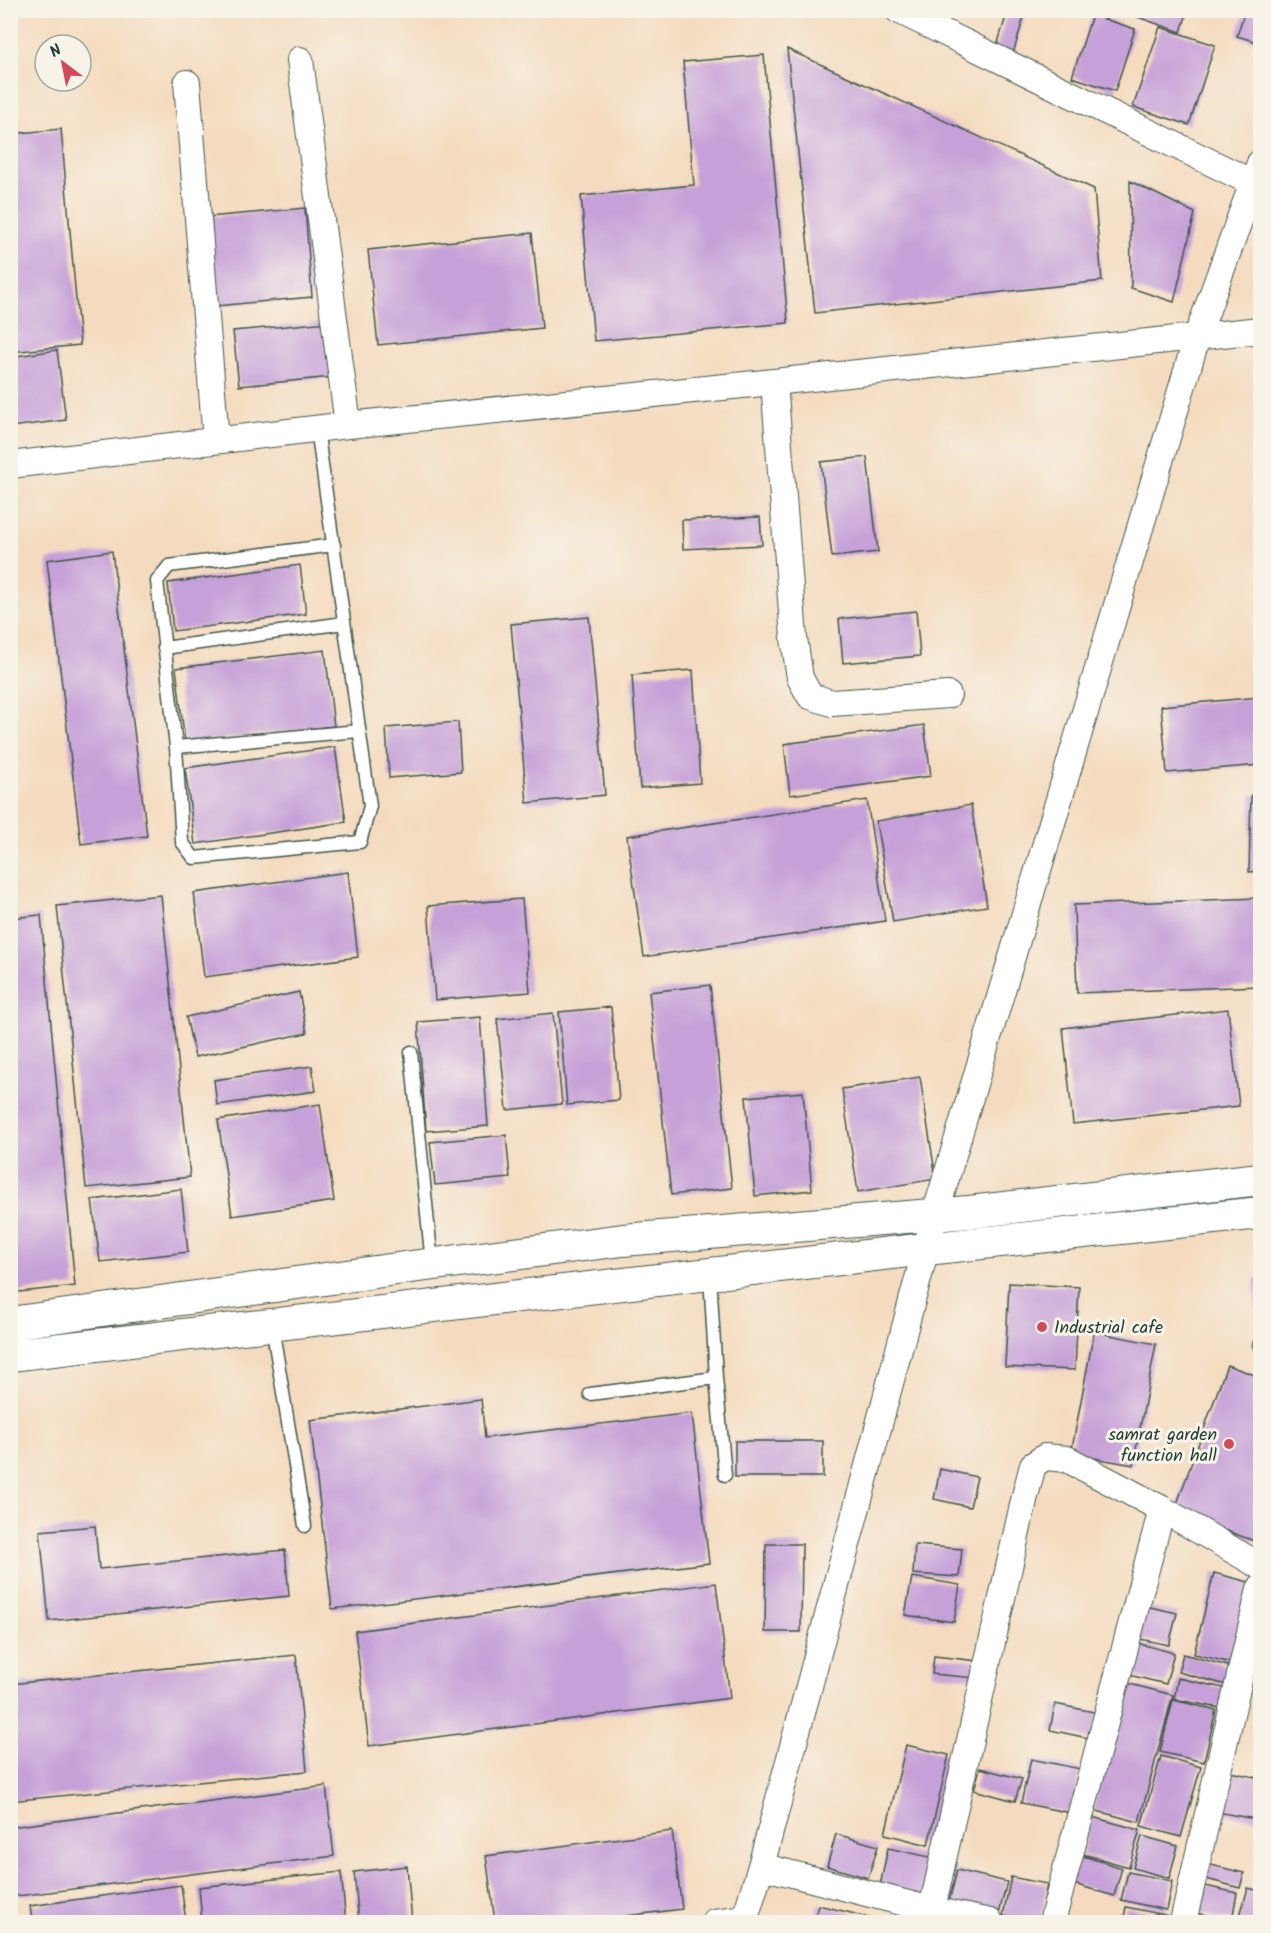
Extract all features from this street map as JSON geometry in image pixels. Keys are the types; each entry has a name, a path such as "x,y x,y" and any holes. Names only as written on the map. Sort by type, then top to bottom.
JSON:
{"street":[{"path":"714,1923 745,1920 934,1215 1197,337 1257,173 898,10"},
{"path":"300,60 348,425"},
{"path":"188,83 216,440"},
{"path":"10,465 317,428 1260,330"},
{"path":"774,382 794,638 800,678 810,696 832,703 948,695"},
{"path":"10,1323 623,1240 969,1212 1260,1179"},
{"path":"10,1355 926,1249 1260,1213"},
{"path":"660,1237 664,1280"},
{"path":"87,1312 90,1346"},
{"path":"930,1916 1033,1465 1045,1457 1067,1459 1162,1509 1260,1566"},
{"path":"1052,1923 1162,1509"},
{"path":"1183,1923 1260,1589"},
{"path":"761,1866 930,1916 990,1923"}],"lane":[{"path":"317,428 370,806 360,842 194,858 182,843 176,747 157,581 169,566 333,545"},
{"path":"164,648 344,623"},
{"path":"176,747 359,731"},
{"path":"411,1052 432,1266"},
{"path":"710,1275 716,1378 726,1476"},
{"path":"272,1325 305,1526"},
{"path":"590,1394 716,1378"}],"building":[{"path":"1008,10 1026,10 1013,54 996,49"},
{"path":"1117,10 1188,10 1181,32"},
{"path":"1245,10 1260,10 1260,43 1237,36"},
{"path":"1092,15 1135,29 1115,91 1072,77"},
{"path":"1160,27 1215,45 1189,125 1133,107"},
{"path":"787,49 1094,189 1102,281 815,313"},
{"path":"764,55 788,323 594,341 581,196 694,185 683,62"},
{"path":"61,129 80,345 10,352 10,134"},
{"path":"1130,181 1195,213 1174,302 1131,288"},
{"path":"305,208 312,297 216,306 208,217"},
{"path":"532,233 542,328 378,345 368,250"},
{"path":"328,322 333,377 239,386 233,331"},
{"path":"57,350 66,420 11,427 10,357"},
{"path":"867,457 878,552 832,557 821,462"},
{"path":"760,517 762,545 683,549 682,520"},
{"path":"112,551 147,836 81,844 47,560"},
{"path":"300,565 306,614 173,631 168,583"},
{"path":"916,611 920,656 843,663 839,619"},
{"path":"589,617 605,795 527,803 511,624"},
{"path":"325,650 334,726 185,743 176,668"},
{"path":"693,670 700,783 640,788 632,675"},
{"path":"1260,697 1260,765 1167,773 1161,706"},
{"path":"458,722 461,772 389,778 386,728"},
{"path":"924,725 931,776 790,795 784,744"},
{"path":"335,747 346,822 195,844 185,768"},
{"path":"1251,795 1260,796 1260,871 1249,872"},
{"path":"867,800 885,921 644,957 627,836"},
{"path":"971,805 987,906 893,922 876,821"},
{"path":"348,872 358,957 204,977 194,893"},
{"path":"161,895 190,1177 86,1188 57,906"},
{"path":"1260,898 1260,986 1077,993 1074,905"},
{"path":"522,899 530,992 435,1000 428,906"},
{"path":"41,915 75,1286 10,1293 10,918"},
{"path":"710,985 732,1188 671,1195 649,992"},
{"path":"299,992 307,1033 195,1057 186,1017"},
{"path":"611,1007 619,1100 567,1105 559,1012"},
{"path":"1228,1009 1239,1106 1073,1124 1063,1028"},
{"path":"553,1013 562,1104 507,1110 497,1019"},
{"path":"480,1017 488,1126 426,1131 418,1022"},
{"path":"312,1066 316,1091 217,1105 214,1080"},
{"path":"920,1077 936,1179 858,1192 842,1089"},
{"path":"803,1092 812,1190 755,1196 746,1097"},
{"path":"320,1104 334,1201 232,1216 218,1120"},
{"path":"506,1135 510,1178 435,1185 430,1142"},
{"path":"181,1189 188,1252 100,1262 92,1200"},
{"path":"1254,1279 1260,1279 1260,1333 1257,1333"},
{"name":"Industrial cafe","path":"1009,1283 1079,1287 1075,1370 1005,1367"},
{"path":"1094,1332 1156,1344 1133,1465 1071,1454"},
{"name":"samrat garden function hall","path":"1227,1365 1260,1377 1260,1543 1174,1512"},
{"path":"481,1399 485,1438 692,1413 709,1563 332,1609 310,1420"},
{"path":"735,1441 823,1441 823,1477 735,1477"},
{"path":"940,1469 977,1477 970,1507 934,1499"},
{"path":"95,1526 99,1569 285,1550 289,1596 49,1621 40,1531"},
{"path":"766,1544 802,1544 801,1632 765,1632"},
{"path":"915,1545 962,1549 959,1577 913,1574"},
{"path":"1214,1573 1257,1584 1236,1664 1194,1654"},
{"path":"912,1577 960,1585 954,1622 905,1615"},
{"path":"716,1583 730,1698 369,1746 355,1631"},
{"path":"1142,1605 1177,1613 1169,1645 1135,1638"},
{"path":"1137,1643 1174,1653 1166,1684 1129,1675"},
{"path":"1183,1654 1232,1667 1227,1685 1178,1672"},
{"path":"296,1655 307,1771 10,1801 10,1684"},
{"path":"934,1656 978,1661 976,1678 932,1674"},
{"path":"1178,1678 1224,1688 1220,1708 1174,1699"},
{"path":"1126,1683 1173,1695 1139,1822 1093,1810"},
{"path":"1173,1700 1216,1710 1204,1762 1160,1752"},
{"path":"1055,1704 1099,1713 1093,1739 1050,1730"},
{"path":"906,1745 949,1755 928,1845 885,1834"},
{"path":"1161,1756 1201,1767 1181,1837 1141,1826"},
{"path":"1031,1759 1081,1769 1071,1813 1021,1803"},
{"path":"980,1768 1022,1779 1015,1801 974,1790"},
{"path":"1225,1771 1260,1778 1260,1820 1217,1812"},
{"path":"326,1786 334,1856 10,1897 10,1827"},
{"path":"1092,1817 1140,1830 1129,1867 1082,1854"},
{"path":"672,1831 682,1909 577,1922 495,1922 486,1856"},
{"path":"836,1834 878,1846 868,1878 827,1866"},
{"path":"1142,1836 1178,1846 1169,1878 1133,1868"},
{"path":"888,1848 939,1859 930,1897 880,1886"},
{"path":"1080,1855 1122,1868 1114,1896 1071,1883"},
{"path":"1203,1863 1244,1873 1240,1888 1199,1877"},
{"path":"407,1866 412,1922 359,1922 354,1872"},
{"path":"957,1870 1007,1882 998,1918 948,1906"},
{"path":"341,1872 346,1922 202,1922 199,1887"},
{"path":"1128,1872 1172,1881 1166,1910 1121,1900"},
{"path":"1011,1877 1047,1884 1040,1922 1003,1916"},
{"path":"181,1885 186,1922 32,1922 30,1906"},
{"path":"1201,1885 1237,1893 1232,1920 1195,1913"},
{"path":"1248,1888 1260,1891 1260,1922 1239,1919"},
{"path":"818,1905 872,1918 871,1922 814,1922"},
{"path":"1126,1907 1170,1916 1168,1922 1123,1922"}],"place":[{"name":"Industrial cafe","path":"1042,1327"},
{"name":"samrat garden function hall","path":"1229,1444"}]}
